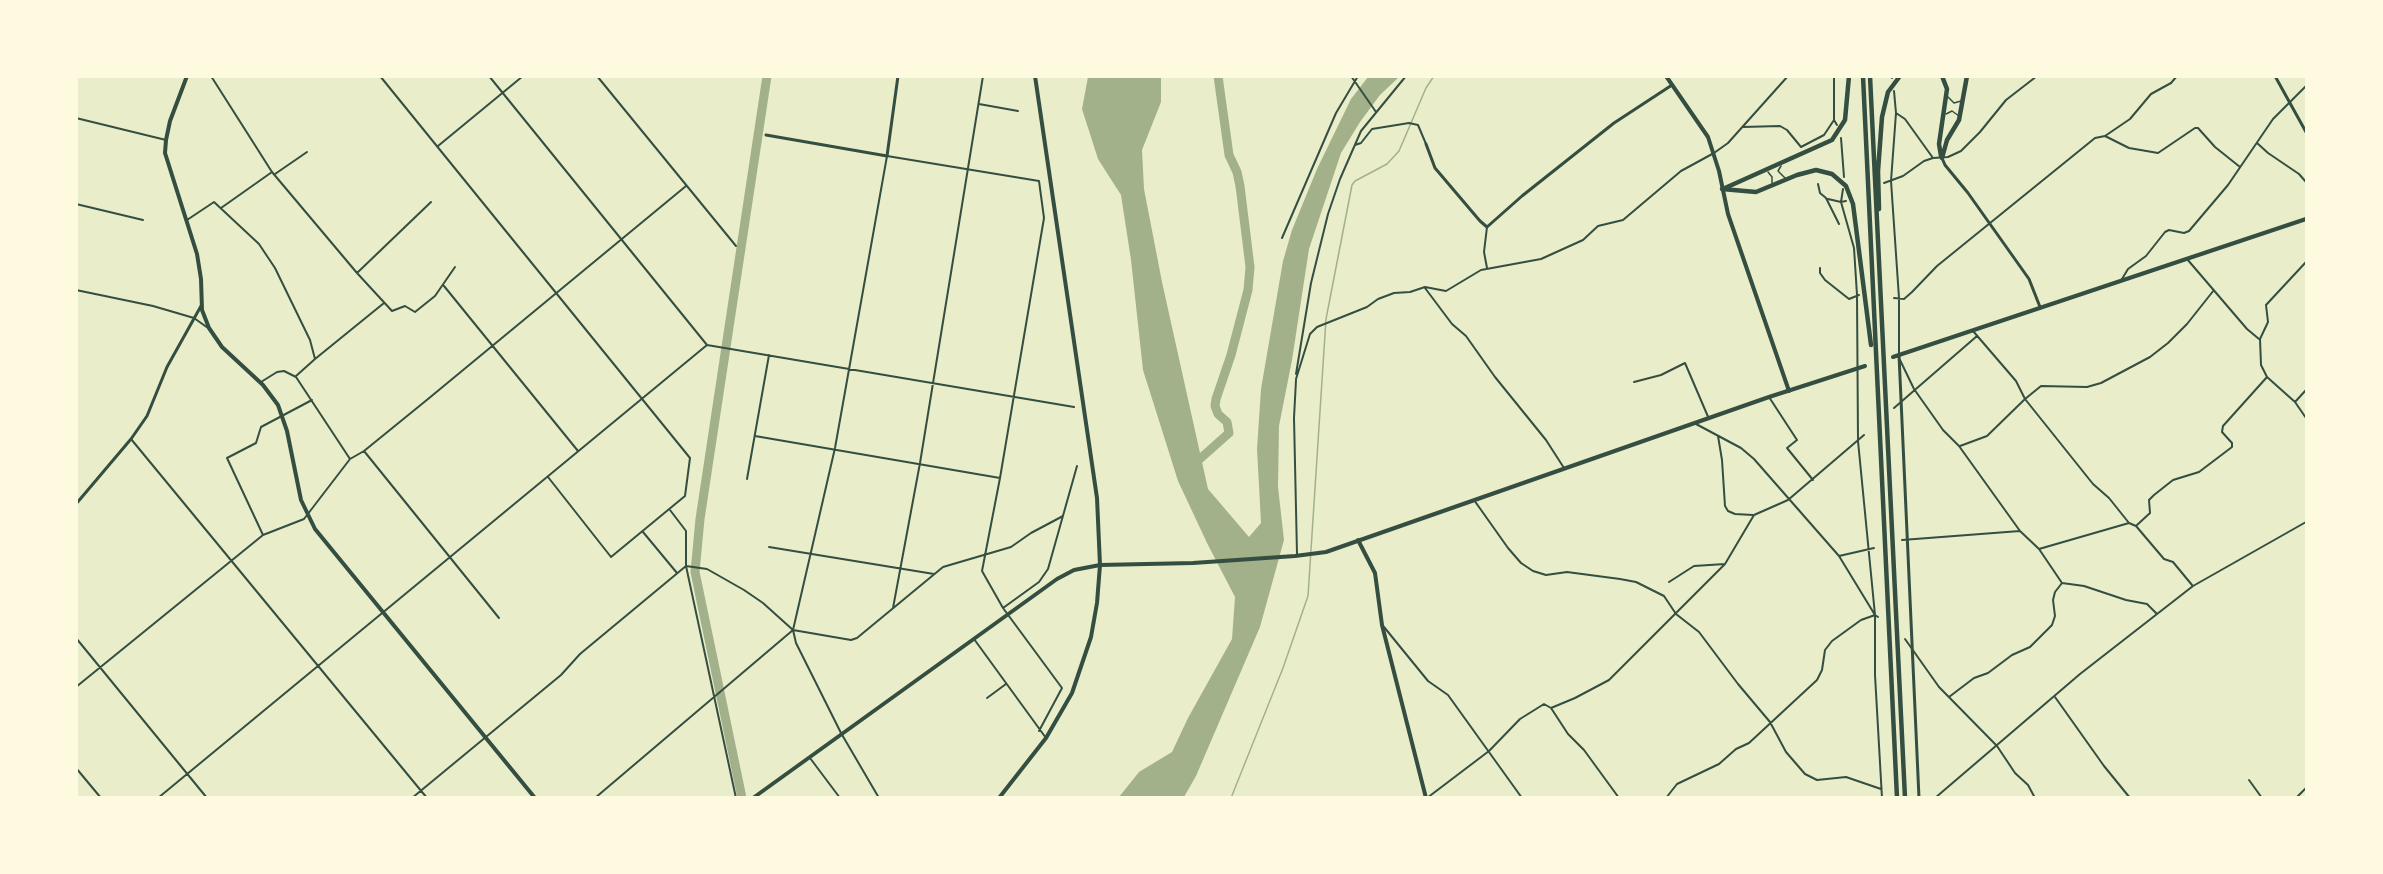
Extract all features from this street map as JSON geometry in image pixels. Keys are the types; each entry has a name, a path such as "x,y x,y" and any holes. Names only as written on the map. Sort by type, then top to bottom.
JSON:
{"highway":[{"path":"1722,189 1820,147 1838,135 1845,120 1850,76"},
{"path":"1863,76 1897,798"},
{"path":"1870,76 1905,798"},
{"path":"1881,301 1878,171 1882,117 1888,92 1900,76"},
{"path":"1942,76 1946,83 1947,96 1939,144 1942,158"},
{"path":"1942,158 1947,140 1959,120 1967,76"},
{"path":"1722,189 1751,192 1806,172 1824,171 1840,180 1851,195 1862,261 1876,383"}],"main road":[{"path":"187,76 166,140 168,163 199,263 202,305 209,328 222,347 260,382 275,400 283,416 299,493 306,515 315,529 535,798"},
{"path":"999,798 1046,738 1068,699 1085,658 1096,613 1101,565 1096,487 1035,76"},
{"path":"1666,76 1702,126 1714,153 1742,257 1789,391"},
{"path":"1893,357 1899,357 2040,307 2307,219"},
{"path":"753,798 808,756 1069,572 1083,567 1101,565 1193,563 1319,553 1865,366"},
{"path":"1359,540 1375,573 1382,625 1426,798"}],"street":[{"path":"211,76 274,173 357,273 392,311 405,306 415,312 444,286 455,267"},
{"path":"380,76 690,458 685,496 611,557 548,477"},
{"path":"489,76 707,345 1074,406"},
{"path":"438,147 523,76"},
{"path":"597,76 736,246"},
{"path":"879,798 841,733 796,643 793,630 812,555 851,368 887,156 898,76"},
{"path":"893,608 920,463 983,76"},
{"path":"1351,76 1375,110"},
{"path":"1282,238 1336,113 1358,76"},
{"path":"1298,556 1294,418 1296,379 1303,325 1319,250 1340,179 1355,145 1375,110 1406,76"},
{"path":"1296,379 1310,334 1320,326 1368,307 1378,299 1394,293 1410,292 1425,287 1446,291 1467,277 1487,268 1507,267 1541,259 1583,240 1598,226 1623,220 1681,171 1714,153 1743,127 1788,76"},
{"path":"1834,76 1834,120 1837,125"},
{"path":"1884,183 1903,176 1924,161 1942,158 1961,151 2006,100 2037,76"},
{"path":"1894,298 1904,299 1937,267 1968,244 1988,224 2095,138 2105,136 2130,119 2151,94 2171,83 2177,76"},
{"path":"2276,76 2307,132"},
{"path":"1487,268 1484,252 1487,227 1522,196 1614,123 1672,85"},
{"path":"2121,281 2128,268 2146,255 2165,232 2169,230 2184,233 2189,231 2228,185 2273,119 2307,86"},
{"path":"1894,91 1896,113 1891,181 1899,298 1904,540 1912,646 1919,798"},
{"path":"979,104 1018,111"},
{"path":"1896,113 1905,119 1934,158"},
{"path":"76,118 166,140"},
{"path":"1743,127 1780,126 1787,130 1801,147 1824,135 1834,120"},
{"path":"1355,145 1361,143 1372,129 1414,123 1419,128 1435,168 1487,227"},
{"path":"2105,136 2129,148 2157,153 2198,128 2215,147 2240,167"},
{"path":"766,135 1039,181 1044,218 983,576 1003,608 1062,688 1039,730"},
{"path":"1841,138 1844,177"},
{"path":"2257,142 2268,153 2299,174 2307,183"},
{"path":"221,208 307,152"},
{"path":"1942,158 2030,279 2040,307"},
{"path":"1818,184 1820,193 1826,198 1839,224"},
{"path":"76,687 263,535 304,519 350,459 364,451 686,186"},
{"path":"1843,189 1841,202 1854,248 1858,295 1858,441 1877,616 1875,675 1882,798"},
{"path":"1826,198 1846,201"},
{"path":"186,220 214,202 259,244 275,268 310,340 315,358"},
{"path":"357,273 431,202"},
{"path":"76,204 143,220"},
{"path":"2187,259 2247,329 2260,339"},
{"path":"2306,263 2266,305 2268,322 2260,339 2261,365 2267,378 2295,402 2307,418"},
{"path":"1820,268 1820,273 1825,279 1849,299 1858,295"},
{"path":"444,286 578,451"},
{"path":"1425,287 1452,324 1467,336 1495,377 1546,440 1564,468"},
{"path":"76,290 153,306 194,318 209,328"},
{"path":"1959,446 1987,436 2041,386 2082,389 2150,357 2187,324 2214,290"},
{"path":"296,377 315,358 384,303"},
{"path":"76,504 131,439 147,416 167,368 202,305"},
{"path":"1973,331 2016,381 2025,399 2093,484 2109,498 2129,523"},
{"path":"1894,408 1977,336"},
{"path":"158,798 707,345"},
{"path":"747,479 769,355"},
{"path":"1899,357 1914,389 1943,430 1959,446 2020,531 2039,549 2062,583 2084,586 2126,600 2147,604 2157,614"},
{"path":"1634,382 1661,375 1685,363 1709,419"},
{"path":"260,382 277,372 284,371 296,377 350,459"},
{"path":"2136,525 2150,513 2149,500 2154,495 2173,480 2199,472 2232,447 2232,443 2222,432 2223,426 2267,378"},
{"path":"2295,402 2307,390"},
{"path":"1769,397 1797,440 1787,448 1813,480"},
{"path":"263,535 227,458 256,443 261,428 312,400"},
{"path":"1695,424 1741,448 1754,459 1839,556 1877,616"},
{"path":"1718,436 1725,506 1728,511 1735,514 1754,515 1788,500 1864,435"},
{"path":"755,436 1000,478"},
{"path":"131,439 427,798"},
{"path":"364,451 499,618"},
{"path":"1003,608 1044,576 1048,569 1077,466"},
{"path":"1474,500 1508,548 1521,563 1533,571 1546,575 1568,572 1597,575 1636,582 1664,596 1676,614 1699,632 1770,722 1786,752 1805,774 1812,778 1825,780 1846,777 1882,789"},
{"path":"670,510 686,531 686,566 736,798"},
{"path":"1551,708 1609,680 1725,564 1754,515"},
{"path":"412,798 561,675 604,633 686,566 707,569 754,597 793,630 851,640 943,567 1011,547 1031,532 1063,516"},
{"path":"1935,798 2080,674 2193,586 2307,522"},
{"path":"2039,549 2129,523 2136,525 2164,559 2173,562 2193,586"},
{"path":"1904,540 2020,531"},
{"path":"643,532 677,573"},
{"path":"769,547 934,574"},
{"path":"1839,556 1874,548"},
{"path":"1669,582 1694,566 1725,564"},
{"path":"1949,697 1974,678 1988,673 2006,659 2030,647 2052,625 2055,616 2053,600 2055,592 2062,583"},
{"path":"1666,798 1677,784 1719,764 1736,749 1749,743 1817,680 1822,670 1825,650 1832,641 1861,620 1877,616"},
{"path":"1382,625 1428,681 1448,695 1520,797"},
{"path":"595,798 793,630"},
{"path":"76,638 207,798"},
{"path":"974,639 1046,738"},
{"path":"1905,639 1939,687 1997,746 2035,798"},
{"path":"987,698 1006,684"},
{"path":"2055,697 2130,798"},
{"path":"1426,798 1489,751 1520,719 1544,704 1551,708 1568,734 1584,750 1619,798"},
{"path":"808,756 840,798"},
{"path":"76,768 101,798"},
{"path":"2249,780 2262,798"},
{"path":"2296,798 2307,788"}],"lane":[{"path":"1947,96 1954,103 1963,98"},
{"path":"1944,117 1952,111 1957,113 1959,120"},
{"path":"1784,162 1778,171 1782,176 1789,178"},
{"path":"1764,171 1773,177 1770,186"}],"shaded area":[{"path":"1088,77 1161,77 1161,102 1142,150 1144,189 1208,489 1249,537 1261,523 1257,449 1261,389 1283,261 1292,230 1317,169 1351,99 1368,77 1399,77 1380,95 1341,153 1309,249 1279,426 1278,487 1284,540 1260,627 1196,776 1184,797 1119,797 1139,772 1172,752 1188,718 1232,639 1235,597 1178,481 1143,370 1131,260 1121,195 1098,159 1082,109"}],"waterway":[{"path":"742,798 695,572 700,519 767,76"},
{"path":"1193,465 1229,433 1227,422 1218,414 1215,406 1248,290 1250,267 1240,186 1237,172 1229,155 1218,76"},
{"path":"1231,798 1283,668 1308,596 1326,319 1352,185 1355,181 1387,164 1399,151 1426,88 1434,76"}]}
